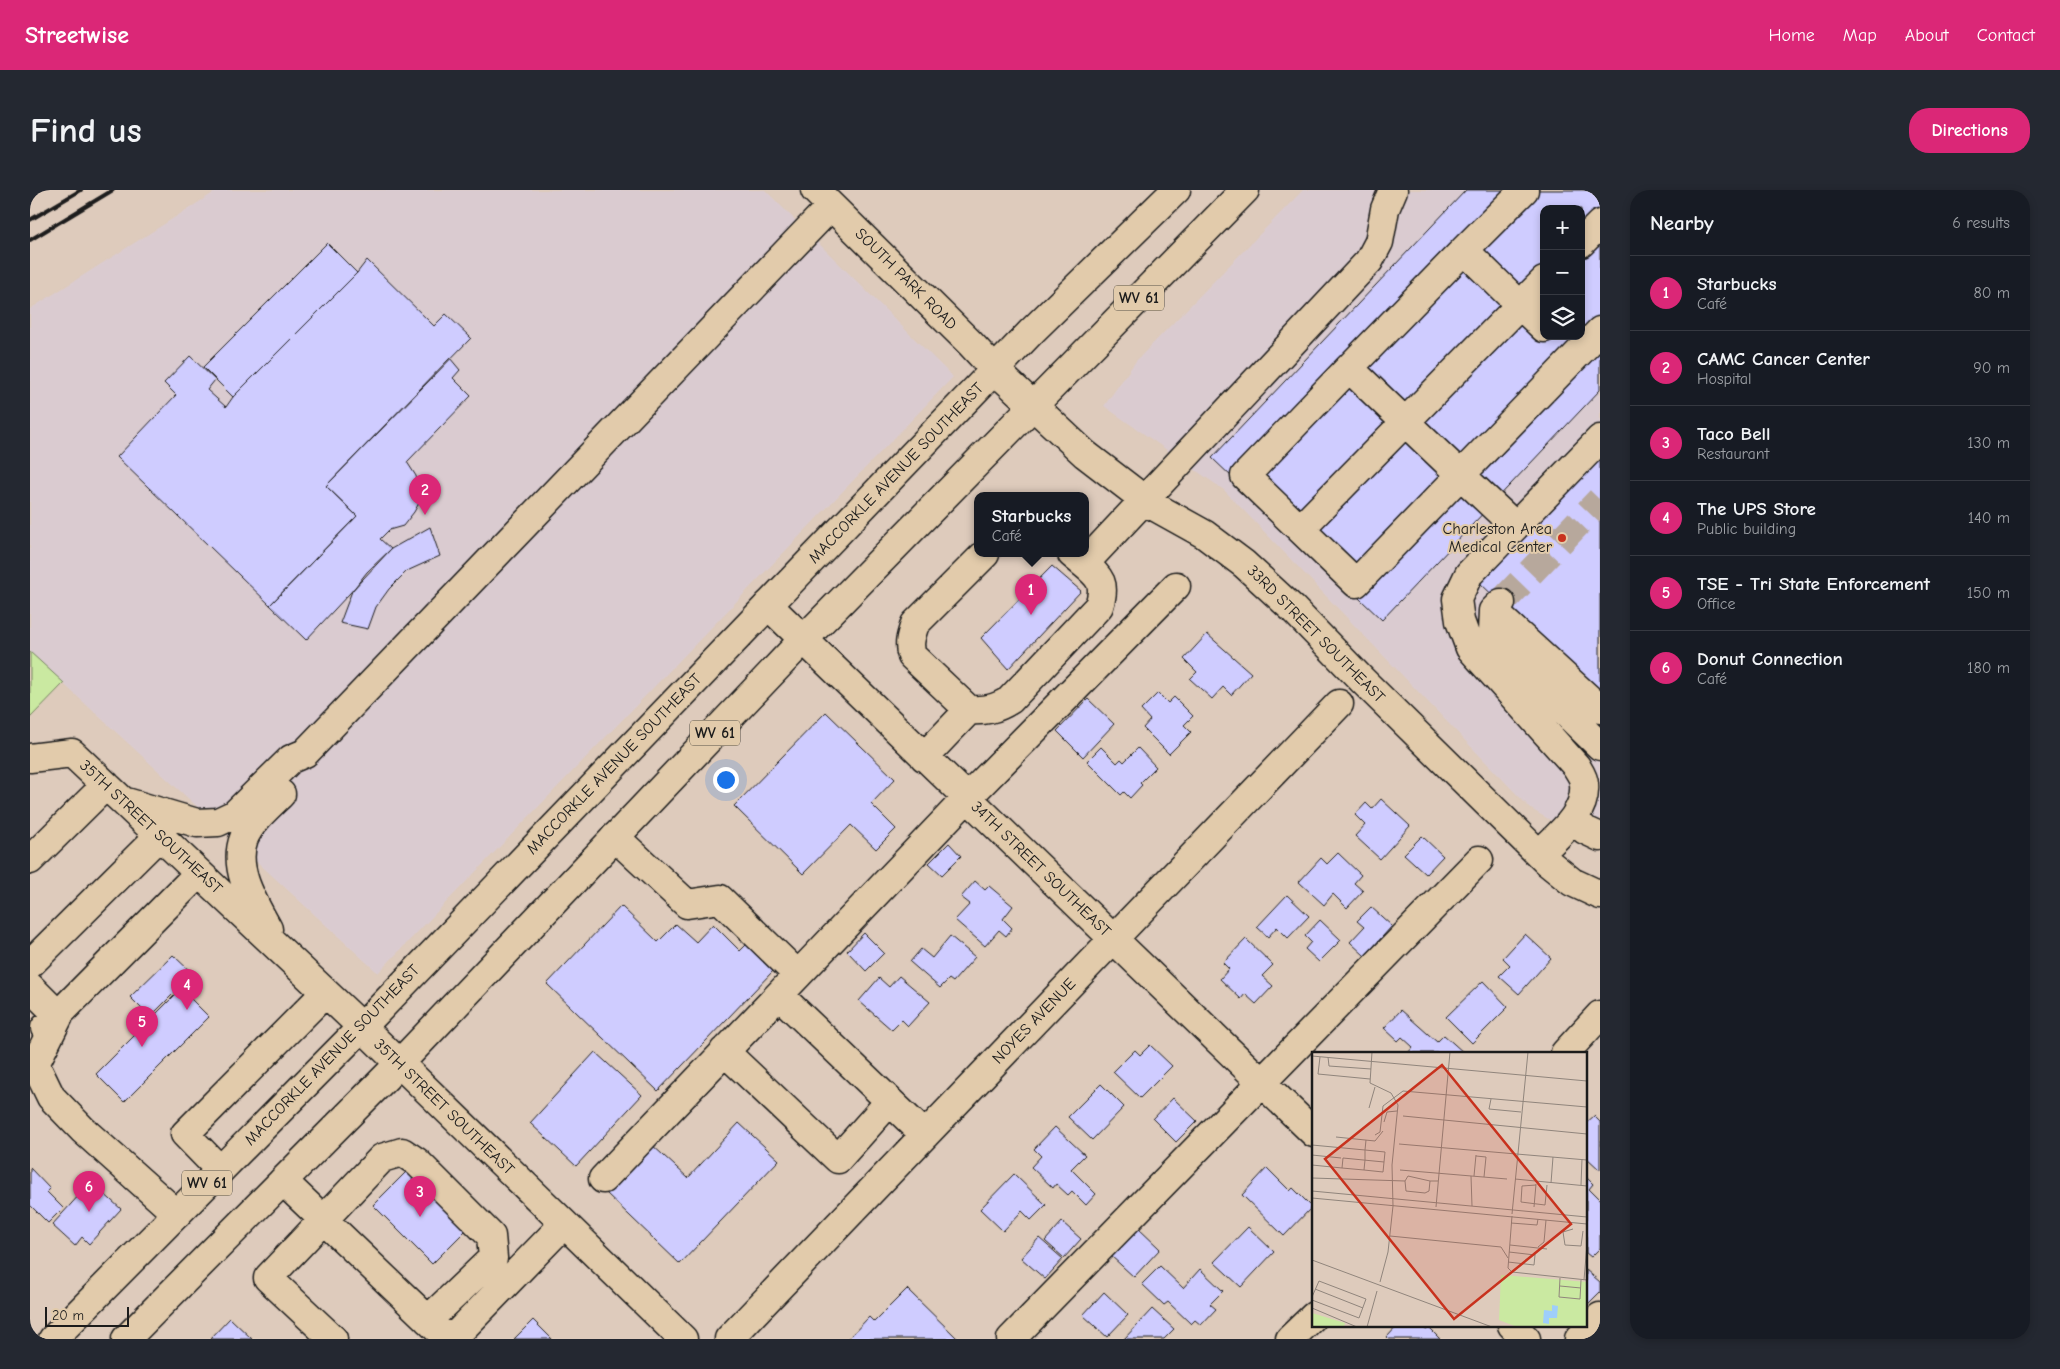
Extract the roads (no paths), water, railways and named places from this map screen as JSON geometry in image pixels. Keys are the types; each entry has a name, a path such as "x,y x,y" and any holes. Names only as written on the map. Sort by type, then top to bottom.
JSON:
{"street":[{"name":"MACCORKLE AVENUE SOUTHEAST","path":"53,1339 362,1027 1032,331 1176,190"},
{"name":"WV 61","path":"126,1339 400,1063 803,640 1245,190"},
{"path":"1524,190 1245,476 1356,583 1600,331"},
{"path":"1089,549 1144,499 1314,335 1380,242 1382,196"},
{"name":"SOUTH PARK ROAD","path":"823,198 995,370"},
{"path":"30,860 114,793 197,823 218,822 235,814 291,759 305,753 823,198"},
{"path":"1585,239 1600,224"},
{"path":"1464,250 1532,293 1540,316"},
{"path":"1300,529 1532,293"},
{"path":"1556,340 1574,358"},
{"path":"1349,368 1514,526"},
{"name":"33RD STREET SOUTHEAST","path":"995,370 1085,454 1144,499 1204,534 1244,564 1293,608 1369,687 1539,854 1572,882 1600,894"},
{"path":"1539,854 1574,819 1582,801 1584,783 1576,766 1480,662 1470,648 1460,621 1457,598 1468,574 1600,440"},
{"path":"982,557 916,624 909,647 912,656 968,710 998,708 1010,700 1099,606 1102,596 1101,582 1097,575 1078,559"},
{"path":"603,1179 967,798 1176,586"},
{"name":"34TH STREET SOUTHEAST","path":"768,606 1312,1132"},
{"path":"1600,710 1497,607 1492,633 1499,648 1600,746"},
{"name":"NOYES AVENUE","path":"729,1339 1339,704"},
{"path":"924,757 968,710"},
{"name":"35TH STREET SOUTHEAST","path":"30,758 72,753 400,1063 683,1339"},
{"path":"279,948 245,885 242,859 244,839 256,818 297,778 305,753"},
{"path":"1574,819 1585,830 1600,836"},
{"path":"30,964 160,835"},
{"path":"616,837 687,904 720,899 798,974"},
{"path":"1011,1339 1260,1082 1479,860"},
{"path":"30,1043 199,873"},
{"path":"30,987 58,1016"},
{"path":"220,1170 185,1134 325,993"},
{"path":"779,995 925,1135"},
{"path":"1566,1052 1600,1015"},
{"path":"58,1016 35,1064 51,1097 82,1130 177,1214"},
{"path":"724,1051 838,1159 889,1102"},
{"path":"332,1339 268,1278 382,1158 402,1152 417,1162 491,1236 493,1258 428,1320"},
{"path":"283,1180 450,1339 564,1224"},
{"path":"1579,1339 1600,1317"},
{"path":"1290,1339 1312,1318"},
{"path":"1513,1326 1526,1339"}],"tunnel":[{"path":"1501,603 1600,500"}],"railway":[{"path":"30,220 81,190"},
{"path":"30,240 113,190"}],"place":[{"name":"CAMC Cancer Center","path":"425,515"},
{"name":"Charleston Area Medical Center","path":"1562,538"},
{"name":"Starbucks","path":"1031,615"},
{"name":"The UPS Store","path":"187,1010"},
{"name":"TSE - Tri State Enforcement","path":"142,1047"},
{"name":"Donut Connection","path":"89,1212"},
{"name":"Taco Bell","path":"420,1217"}]}
